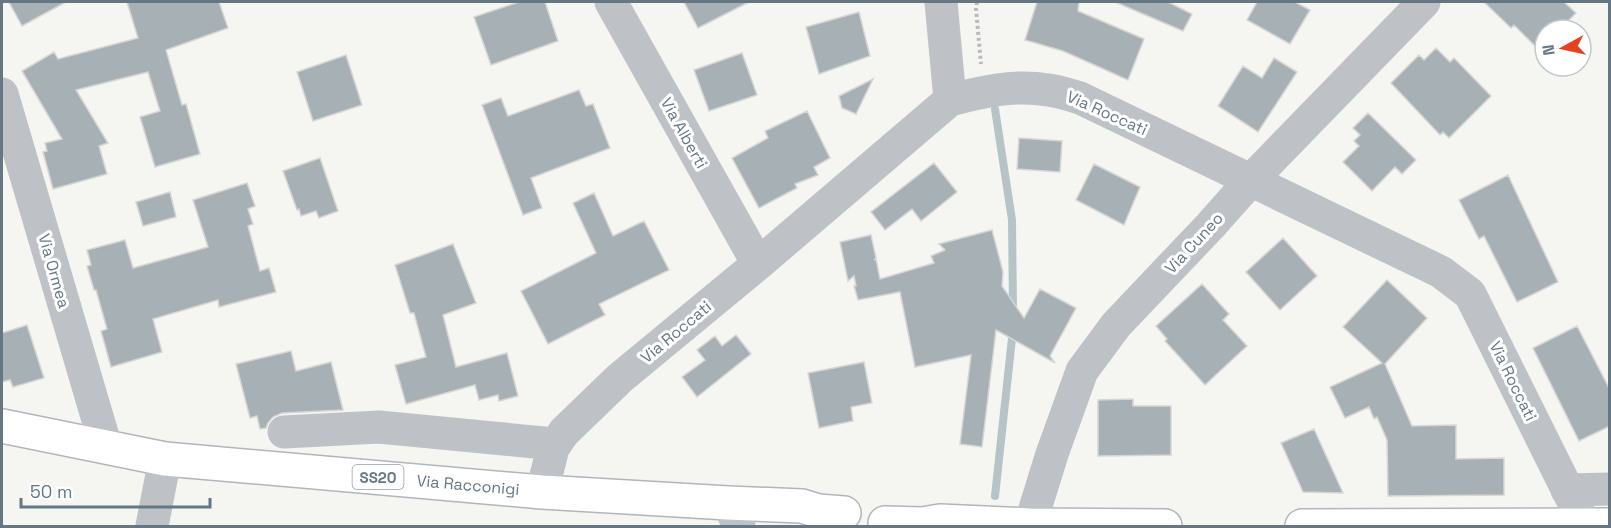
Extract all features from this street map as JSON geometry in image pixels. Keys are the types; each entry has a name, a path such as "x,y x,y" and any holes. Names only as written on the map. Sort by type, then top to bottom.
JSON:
{"main road":[{"name":"Via Racconigi","path":"2,426 165,459 742,511 789,518 801,526"},
{"name":"Via Racconigi","path":"742,511 802,506 836,520 855,510 866,511 886,525"},
{"path":"886,525 940,521 981,525 1165,526"},
{"path":"1302,526 1597,525"}],"street":[{"name":"Via Alberti","path":"611,2 758,264"},
{"path":"941,2 950,100"},
{"name":"Via Cuneo","path":"1030,525 1052,454 1082,371 1116,325 1416,4"},
{"name":"Via Roccati","path":"542,492 552,448 564,432 620,378 950,100 984,91 1047,89 1080,98 1441,272 1470,294 1567,490 1597,525"},
{"name":"Via Ormea","path":"2,94 106,447"},
{"path":"284,432 379,427 555,444"},
{"path":"153,526 165,459"},
{"path":"1567,490 1610,489"}],"path":[{"path":"977,2 984,91"}],"building":[{"path":"9,2 66,2 22,26"},
{"path":"127,2 219,2 228,28 166,50 182,105 186,104 200,154 155,167 140,117 160,111 148,72 76,90 108,143 99,146 107,174 53,189 43,152 47,151 45,143 62,139 22,71 54,52 58,59 138,38"},
{"path":"519,2 545,2 558,41 491,65 474,17"},
{"path":"684,2 749,2 698,28"},
{"path":"1037,2 1079,2 1078,11 1144,39 1128,80 1063,51 1025,40"},
{"path":"1115,2 1168,2 1192,14 1183,31"},
{"path":"1257,2 1295,2 1310,10 1290,44 1247,20"},
{"path":"1484,2 1564,2 1576,13 1571,18 1533,18 1533,44 1514,25 1511,28"},
{"path":"859,12 870,56 819,74 806,27"},
{"path":"1436,48 1450,62 1454,58 1491,96 1449,138 1443,132 1440,135 1391,83 1419,55 1424,60"},
{"path":"742,53 757,95 709,111 694,70"},
{"path":"346,55 362,105 313,121 297,72"},
{"path":"1274,58 1297,72 1258,132 1218,106 1243,66 1262,78"},
{"path":"873,79 856,114 842,108 839,96"},
{"path":"579,90 586,106 593,104 610,148 531,178 542,208 523,215 482,105 501,98 508,116"},
{"path":"807,111 830,158 814,167 818,175 795,184 797,188 759,208 732,158 768,138 765,131"},
{"path":"1368,113 1416,160 1402,174 1395,167 1372,191 1343,162 1359,146 1354,141 1360,135 1353,128"},
{"path":"1019,138 1062,141 1060,172 1017,169"},
{"path":"320,158 338,211 319,218 316,211 301,216 283,171"},
{"path":"934,163 957,192 921,221 912,209 885,230 871,212"},
{"path":"1094,164 1140,187 1124,225 1076,200"},
{"path":"1508,175 1558,282 1517,302 1484,236 1479,239 1459,200"},
{"path":"247,183 255,206 248,209 253,224 248,226 260,271 269,268 276,292 219,307 218,300 153,319 162,352 111,367 101,331 107,329 87,266 91,265 87,250 125,240 133,268 208,247 193,200"},
{"path":"170,192 176,217 143,226 136,202"},
{"path":"594,193 613,236 644,221 669,270 599,304 605,315 548,344 521,291 596,253 573,203"},
{"path":"992,230 1003,272 1002,286 1024,318 1040,289 1076,308 1050,356 1055,363 996,330 982,447 960,444 971,355 915,367 900,292 858,300 854,276 848,281 840,242 871,235 876,258 874,260 876,259 880,279 934,263 931,256 945,250 939,244"},
{"path":"1283,238 1317,276 1280,310 1246,272"},
{"path":"453,244 476,303 443,315 456,367 507,353 518,396 499,401 498,395 479,400 475,385 406,404 395,365 426,357 414,313 410,313 395,265"},
{"path":"1387,280 1427,318 1385,364 1412,426 1456,425 1456,459 1504,458 1504,495 1388,496 1387,440 1377,417 1374,419 1369,407 1345,418 1330,387 1382,363 1343,327"},
{"path":"1202,284 1229,314 1223,320 1247,346 1205,385 1165,341 1167,339 1156,326"},
{"path":"27,325 44,378 13,387 10,380 2,382 2,333"},
{"path":"1577,326 1610,390 1610,426 1579,441 1533,348"},
{"path":"736,335 751,354 697,397 682,377 705,360 697,350 715,336 722,346"},
{"path":"291,351 296,371 331,362 343,410 282,413 273,417 266,428 260,429 257,416 250,418 236,364"},
{"path":"864,362 872,403 851,407 853,421 819,428 808,373"},
{"path":"1133,399 1133,406 1171,406 1171,455 1098,456 1098,400"},
{"path":"1314,429 1343,493 1303,492 1281,443"}],"waterway":[{"path":"995,109 1012,220 1013,311"},
{"path":"995,496 1013,329"}]}
